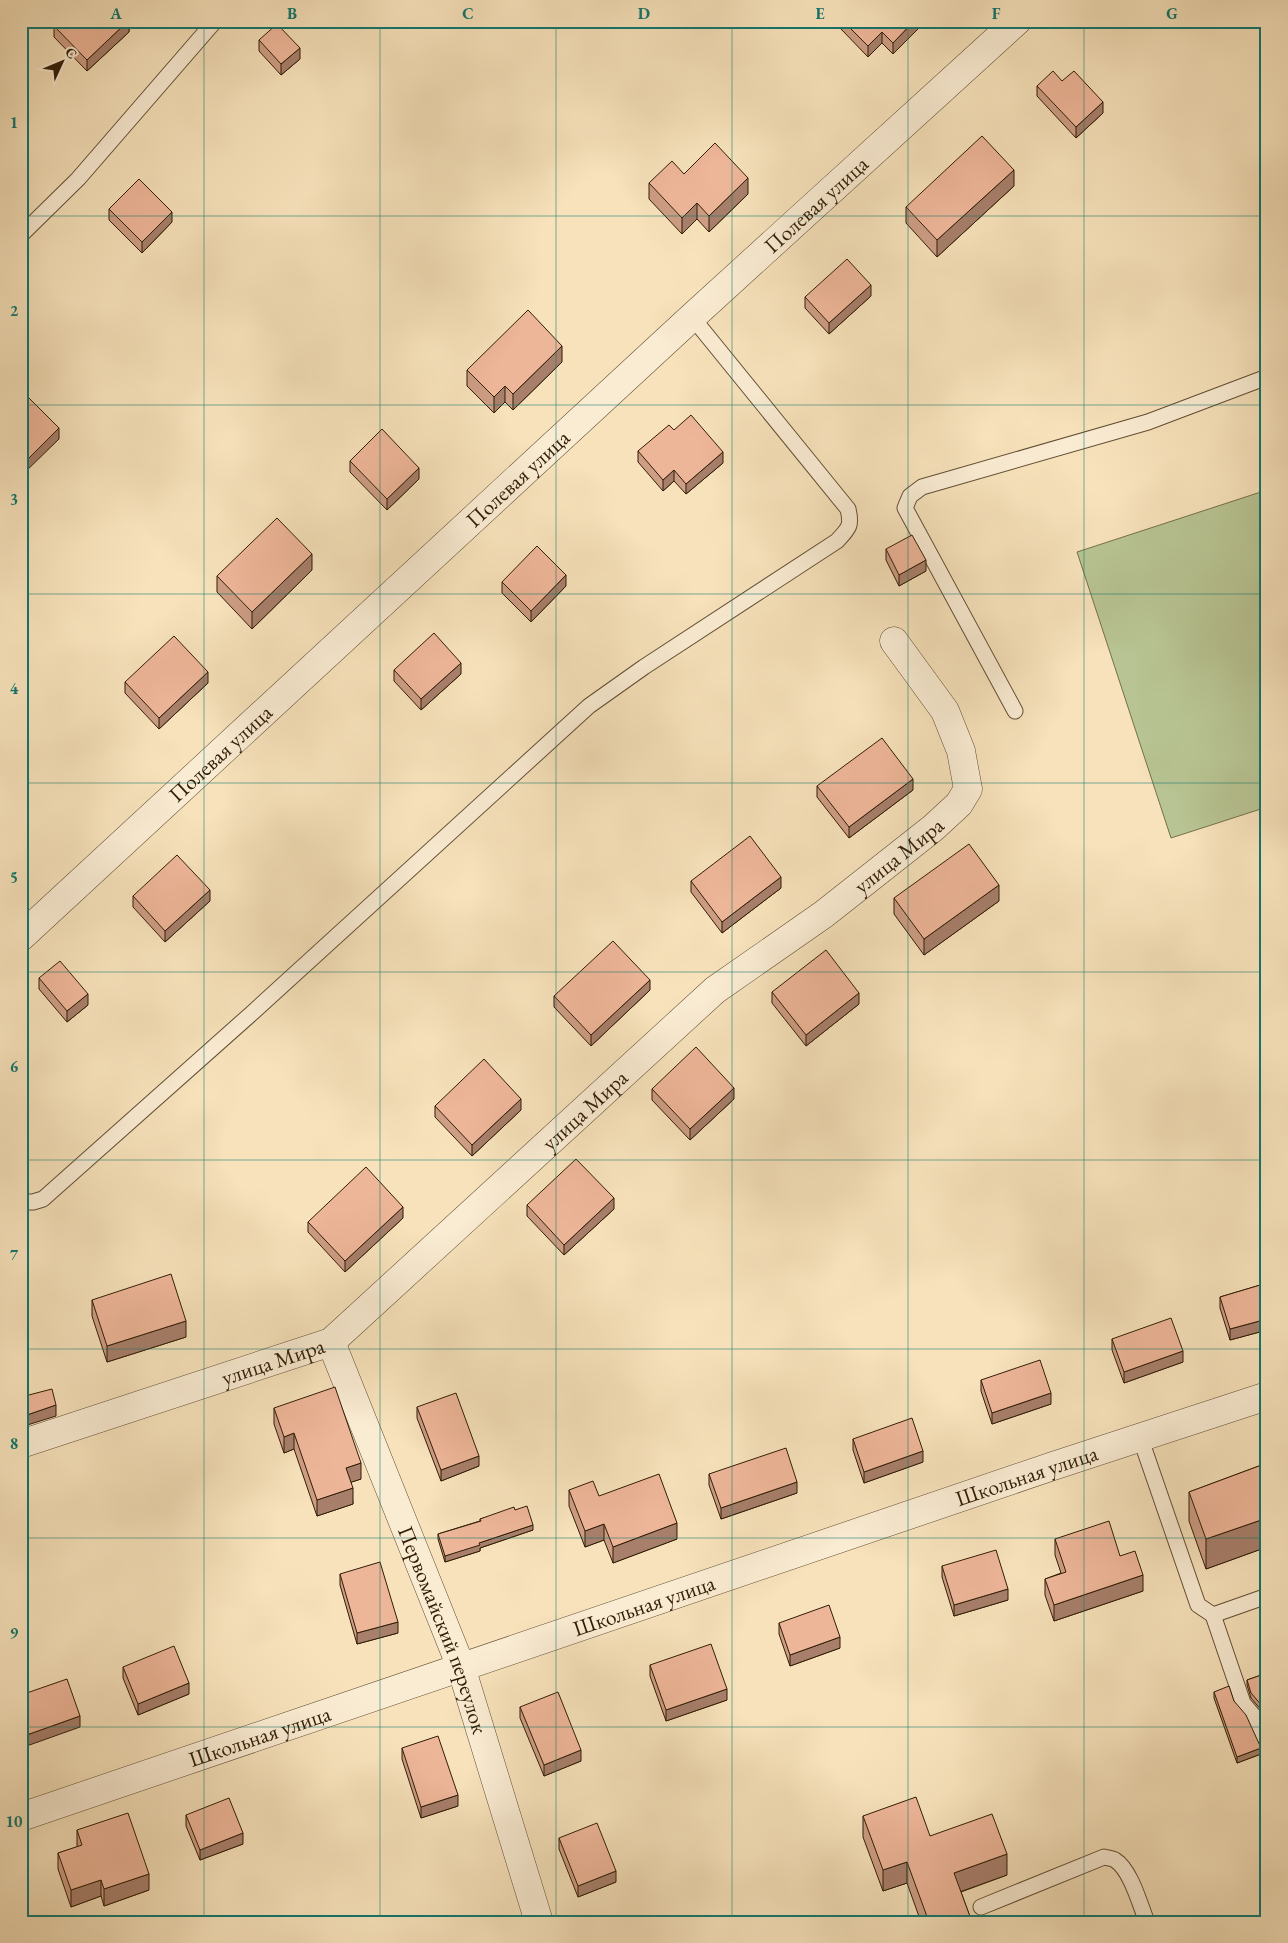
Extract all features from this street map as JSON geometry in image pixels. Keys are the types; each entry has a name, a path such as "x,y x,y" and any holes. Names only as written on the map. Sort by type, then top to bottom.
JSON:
{"street":[{"name":"Полевая улица","path":"21,937 692,317 1017,21"},
{"name":"улица Мира","path":"21,1444 331,1342 715,990 824,914 933,828 959,804 968,789 961,751 945,710 894,640"},
{"name":"Первомайский переулок","path":"331,1342 461,1667 539,1922"},
{"name":"Школьная улица","path":"21,1817 1043,1469 1267,1396"}],"lane":[{"path":"21,234 78,179 215,21"},
{"path":"21,1202 33,1202 44,1199 258,1008 589,706 837,541 848,529 851,521 848,509 692,317"},
{"path":"1015,711 905,508 910,496 922,487 1148,422 1267,377"},
{"path":"1140,1438 1198,1605 1213,1615 1243,1703 1254,1716 1267,1747"},
{"path":"1213,1615 1267,1596"},
{"path":"981,1907 1104,1857 1114,1859 1123,1868 1134,1888 1146,1922"}],"green space":[{"path":"1267,490 1267,807 1171,838 1077,552"}],"building":[{"path":"59,21 128,21 87,60 54,26"},
{"path":"843,21 914,21 893,43 882,32 868,46"},
{"path":"277,24 300,48 281,64 259,40"},
{"path":"1053,71 1062,81 1074,71 1103,102 1076,127 1037,86"},
{"path":"982,136 1014,170 937,240 906,207"},
{"path":"715,143 748,178 709,216 697,203 682,218 649,183 672,161 684,174"},
{"path":"139,179 172,212 142,242 109,209"},
{"path":"847,259 871,285 829,323 805,297"},
{"path":"528,310 562,346 513,394 505,386 494,397 467,370"},
{"path":"21,390 59,428 21,466"},
{"path":"691,415 723,452 686,484 674,470 663,480 638,451 669,425 674,430"},
{"path":"382,429 419,468 387,499 350,461"},
{"path":"277,518 312,554 252,612 217,576"},
{"path":"912,535 926,560 899,575 886,549"},
{"path":"537,546 566,575 531,611 502,582"},
{"path":"434,633 461,663 421,699 394,670"},
{"path":"174,636 208,672 159,718 125,682"},
{"path":"882,738 913,779 849,827 817,786"},
{"path":"750,836 781,877 722,922 691,881"},
{"path":"969,844 999,885 924,939 894,898"},
{"path":"177,855 210,890 165,931 133,896"},
{"path":"613,941 650,980 591,1035 554,996"},
{"path":"826,950 859,993 806,1035 772,992"},
{"path":"60,961 88,994 67,1011 39,978"},
{"path":"696,1047 734,1088 690,1129 652,1089"},
{"path":"484,1059 521,1099 472,1145 435,1106"},
{"path":"576,1159 614,1198 564,1245 527,1205"},
{"path":"366,1167 403,1207 345,1261 308,1222"},
{"path":"171,1274 186,1321 107,1346 92,1300"},
{"path":"1267,1283 1267,1319 1230,1329 1220,1297"},
{"path":"1171,1318 1183,1351 1124,1372 1112,1339"},
{"path":"1040,1360 1051,1393 992,1413 981,1380"},
{"path":"335,1387 361,1463 346,1468 353,1488 317,1500 294,1433 284,1437 274,1408"},
{"path":"52,1389 56,1405 21,1417 21,1397"},
{"path":"456,1393 479,1456 441,1470 417,1407"},
{"path":"912,1418 923,1451 864,1472 853,1439"},
{"path":"786,1448 797,1482 721,1508 709,1474"},
{"path":"1267,1463 1267,1518 1206,1539 1189,1492"},
{"path":"659,1474 677,1523 613,1547 604,1524 585,1531 569,1490 593,1481 599,1496"},
{"path":"527,1506 533,1525 445,1556 438,1534 481,1521 480,1519 514,1507 515,1510"},
{"path":"1109,1521 1120,1556 1135,1551 1143,1575 1054,1605 1045,1579 1066,1572 1055,1539"},
{"path":"996,1550 1008,1589 954,1605 942,1566"},
{"path":"380,1562 398,1622 357,1633 340,1574"},
{"path":"829,1605 840,1637 790,1655 779,1623"},
{"path":"711,1644 727,1689 666,1710 650,1665"},
{"path":"174,1646 189,1683 138,1704 123,1667"},
{"path":"1267,1673 1267,1717 1263,1707 1251,1693 1247,1680"},
{"path":"67,1679 80,1716 21,1737 21,1695"},
{"path":"1229,1686 1234,1701 1246,1715 1261,1748 1237,1757 1214,1692"},
{"path":"558,1692 581,1750 544,1765 520,1707"},
{"path":"438,1736 458,1795 421,1807 402,1748"},
{"path":"1262,1749 1267,1750 1267,1762"},
{"path":"916,1797 930,1836 992,1814 1007,1854 954,1873 972,1922 929,1922 907,1862 883,1870 863,1816"},
{"path":"229,1798 243,1833 200,1850 186,1815"},
{"path":"128,1813 149,1874 104,1889 101,1880 71,1890 58,1853 82,1845 77,1830"},
{"path":"597,1823 616,1871 578,1886 559,1838"}]}
